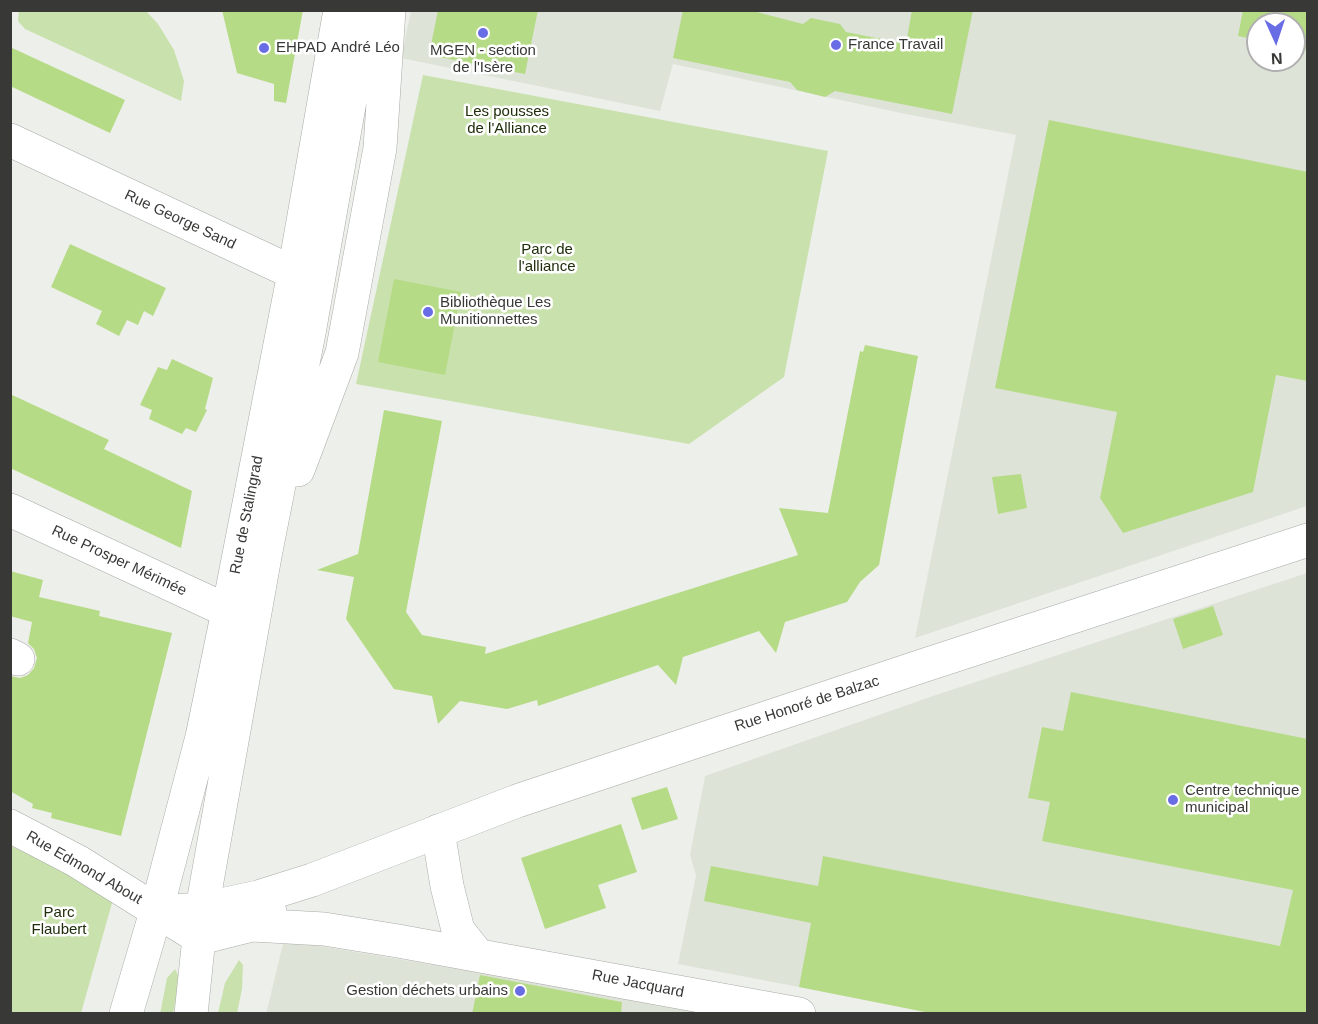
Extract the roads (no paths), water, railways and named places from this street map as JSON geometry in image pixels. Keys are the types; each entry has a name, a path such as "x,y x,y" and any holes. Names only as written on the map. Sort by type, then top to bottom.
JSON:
{"street":[{"name":"Rue de Stalingrad","path":"126,1014 156,912 201,737 228,611 294,273 340,10"},
{"name":"Rue de Stalingrad","path":"191,1014 201,924 265,556 309,333 366,10"},
{"path":"265,556 342,353 380,148 389,10"},
{"name":"Rue George Sand","path":"10,140 294,273"},
{"path":"294,273 309,333"},
{"name":"Rue Prosper Mérimée","path":"10,510 228,611"},
{"name":"Rue Honoré de Balzac","path":"201,924 258,897 312,880 517,801 1308,540"},
{"name":"Rue Edmond About","path":"10,826 120,886 156,912"},
{"path":"438,831 447,886 459,930 477,954"},
{"name":"Rue Honoré de Balzac","path":"201,924 252,925 312,880"},
{"path":"149,1014 156,912 201,924"},
{"name":"Rue Jacquard","path":"252,925 324,929 477,954 799,1014"}],"place":[{"name":"MGEN - section de l'Isère","path":"483,33"},
{"name":"France Travail","path":"836,45"},
{"name":"EHPAD André Léo","path":"264,48"},
{"name":"Bibliothèque Les Munitionnettes","path":"428,312"},
{"name":"Centre technique municipal","path":"1173,800"},
{"name":"Gestion déchets urbains","path":"520,991"}],"park label":[{"name":"Les pousses de l'Alliance","path":"507,120"},
{"name":"Parc de l'alliance","path":"547,258"},
{"name":"Parc Flaubert","path":"59,922"}]}
